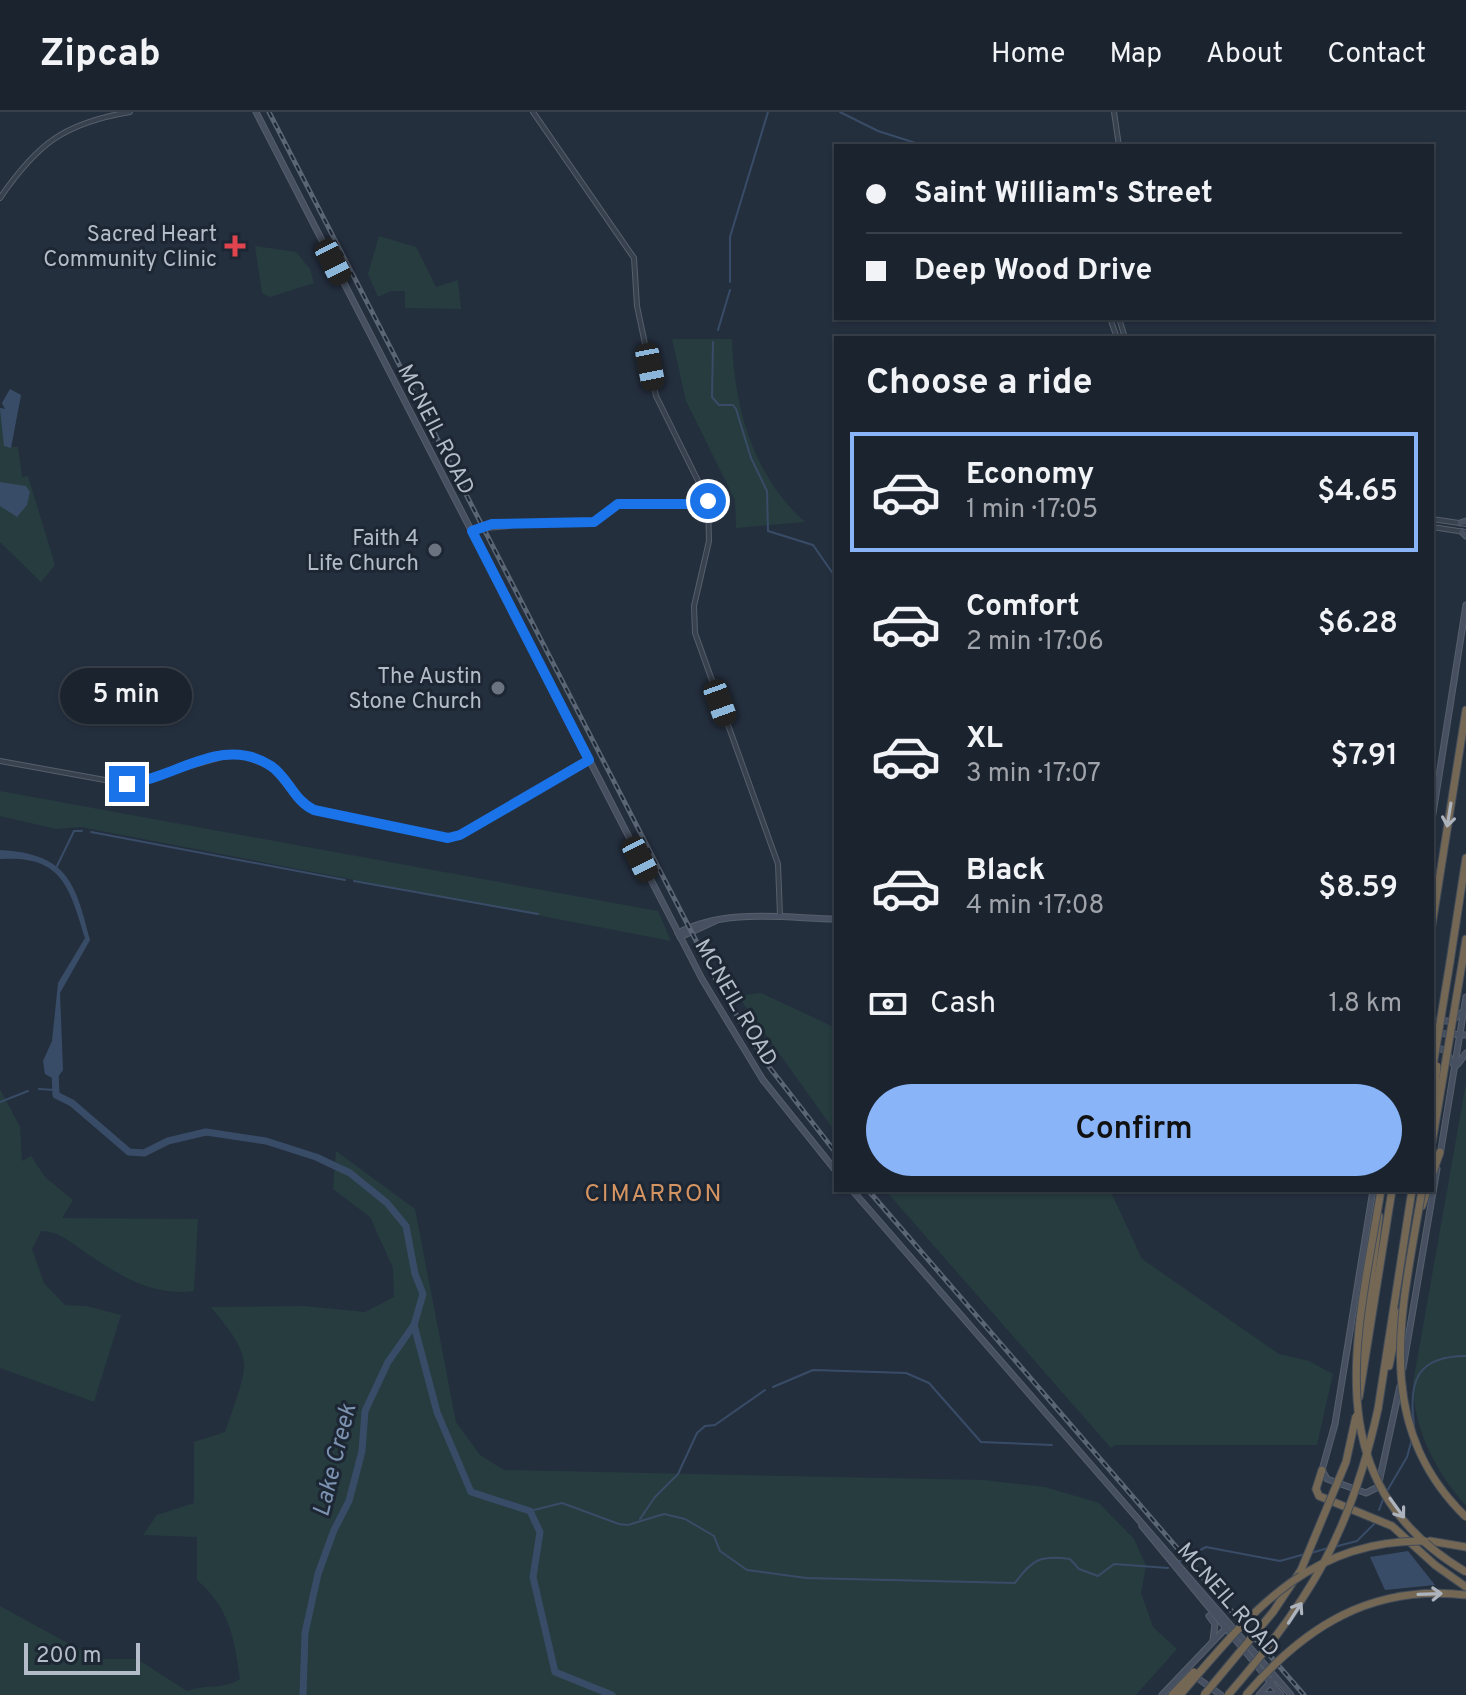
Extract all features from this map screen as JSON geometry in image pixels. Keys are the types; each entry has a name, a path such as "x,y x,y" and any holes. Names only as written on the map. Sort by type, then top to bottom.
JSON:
{"highway":[{"path":"1434,912 1466,710"},
{"path":"1434,1045 1466,858"},
{"path":"1434,1131 1466,939"},
{"path":"1434,1169 1440,1152"},
{"path":"1360,1394 1364,1331 1379,1230 1378,1192"},
{"path":"1378,1192 1354,1357 1354,1398 1359,1429 1377,1477 1399,1513 1427,1543 1466,1572"},
{"path":"1204,1695 1273,1612 1301,1570 1346,1462 1358,1406 1392,1192"},
{"path":"1228,1695 1276,1639 1321,1570 1346,1519 1364,1469 1378,1409 1412,1192"},
{"path":"1380,1395 1424,1192"},
{"path":"1424,1192 1401,1328 1400,1382 1408,1422 1425,1462 1466,1517"},
{"path":"1322,1470 1316,1489 1319,1496 1392,1526 1435,1565 1466,1587"},
{"path":"1172,1695 1274,1593 1323,1562 1384,1543 1430,1541 1466,1547"},
{"path":"1246,1695 1293,1646 1337,1617 1402,1596 1466,1595"},
{"path":"1180,1695 1214,1655"}],"main road":[{"name":"MCNEIL ROAD","path":"256,112 679,935 743,1050 834,1168"},
{"path":"1434,807 1466,605"},
{"path":"679,935 721,918 834,919"},
{"path":"1434,1187 1463,1036 1466,997"},
{"path":"1464,1009 1466,1017"},
{"path":"1434,1021 1452,1021 1464,1009"},
{"path":"1434,1033 1463,1036"},
{"path":"1463,1036 1466,1043"},
{"path":"1434,1045 1445,1050 1455,1068"},
{"path":"1455,1068 1466,1053"},
{"name":"MCNEIL ROAD","path":"854,1192 1291,1695"},
{"path":"1378,1192 1335,1424 1322,1470 1332,1482 1370,1493 1378,1487 1394,1424 1433,1192"},
{"name":"MCNEIL ROAD","path":"1141,1525 1198,1599 1280,1694"},
{"path":"1198,1599 1215,1624 1213,1642"},
{"path":"1162,1695 1230,1623"},
{"path":"1178,1677 1200,1678 1221,1695"},
{"path":"1261,1695 1275,1677"},
{"path":"1261,1695 1280,1694"}],"street":[{"path":"0,198 31,156 52,139 89,120 130,112"},
{"path":"533,112 632,252 637,275 637,306 656,396 708,503 709,541 694,606 695,633 778,864 779,918"},
{"path":"1114,112 1119,144"},
{"path":"472,531 511,525 594,522 618,504 708,503"},
{"path":"1434,519 1464,523"},
{"path":"1434,527 1465,533"},
{"path":"0,761 127,784 236,753 272,767 299,801 314,810 441,838 460,835 589,760"}],"green space":[{"path":"379,236 416,247 436,287 458,280 461,309 405,308 405,291 391,291 378,297 368,274"},
{"path":"255,246 296,252 310,269 314,283 270,297 262,293"},
{"path":"672,339 732,339 737,390 750,439 772,484 805,522 736,528 735,500 686,401"},
{"path":"10,389 21,395 11,447 18,447 22,477 28,476 55,565 41,582 0,542 0,408 5,409 2,403"},
{"path":"0,791 658,911 671,941 81,827 56,829 0,816"},
{"path":"733,989 744,995 761,993 834,1027 834,1130"},
{"path":"1466,1083 1466,1506 1445,1479 1428,1449 1417,1417 1413,1383"},
{"path":"0,1089 20,1127 22,1161 31,1156 45,1177 73,1200 62,1218 198,1219 194,1291 164,1291 136,1282 110,1269 64,1238 41,1231 32,1249 44,1283 65,1305 87,1306 121,1315 94,1402 0,1368"},
{"path":"336,1151 415,1209 456,1422 480,1455 504,1470 984,1480 1045,1487 1099,1503 1134,1539 1146,1566 1141,1593 1153,1627 1177,1649 1136,1695 0,1695 0,1606 97,1659 137,1659 187,1691 228,1685 240,1679 224,1613 197,1580 197,1537 143,1535 157,1515 194,1503 194,1442 225,1432 240,1387 244,1363 240,1348 211,1307 304,1306 365,1312 394,1297 393,1268 370,1217 333,1189"},
{"path":"887,1192 1111,1192 1142,1259 1279,1354 1309,1361 1333,1374 1317,1445 1115,1445 1111,1448"}],"water":[{"path":"10,389 21,395 11,448 4,446 0,408 5,409 2,403"},
{"path":"0,482 26,486 30,492 27,505 17,517 0,506"},
{"path":"0,850 40,857 64,874 79,902 90,940 60,993 63,1070 56,1080 45,1074 43,1061 52,1041 58,983 85,938 74,903 60,878 37,862 0,859"},
{"path":"1408,1551 1435,1585 1385,1590 1370,1557"}],"waterway":[{"path":"730,282 730,237 768,112"},
{"path":"840,112 878,131 919,144"},
{"path":"718,330 730,290"},
{"path":"713,342 712,397 719,405 733,405 736,409 751,458 767,491 768,531 813,545 834,575"},
{"path":"57,866 74,831 82,831"},
{"path":"91,832 345,880"},
{"path":"354,881 538,914"},
{"name":"Lake Creek","path":"55,1071 56,1095 72,1103 129,1152 144,1153 168,1141 206,1132 266,1141 316,1157 350,1173 387,1203 406,1226 415,1274 423,1294 414,1325 388,1362 365,1411 362,1451 349,1501 334,1530 318,1574 305,1633 303,1695"},
{"path":"39,1089 55,1090"},
{"path":"0,1102 28,1091"},
{"path":"414,1325 437,1412 471,1492 530,1511 540,1532 533,1577 555,1672 612,1695"},
{"path":"1414,1425 1413,1396 1419,1374 1436,1361 1466,1356"},
{"path":"773,1387 813,1370 906,1373 929,1383 981,1442 1052,1445"},
{"path":"640,1519 655,1497 678,1474 697,1433 705,1426 715,1425 765,1390"},
{"path":"1387,1491 1407,1457 1412,1439"},
{"path":"1379,1510 1384,1497"},
{"path":"530,1511 562,1503 619,1524 628,1525 664,1514 685,1519 714,1536 720,1551 747,1570 806,1578 1015,1583 1032,1564 1052,1558 1070,1559 1079,1569 1098,1576 1114,1564 1168,1568"},
{"path":"1334,1547 1357,1541 1374,1524"},
{"path":"1180,1561 1206,1547 1280,1561 1305,1554"},
{"path":"1311,1553 1328,1548"}],"railway":[{"path":"269,112 724,995 770,1068 834,1150"},
{"path":"870,1192 1304,1695"}],"place":[{"name":"Sacred Heart Community Clinic","path":"235,246"},
{"name":"Faith 4 Life Church","path":"435,550"},
{"name":"The Austin Stone Church","path":"498,688"}],"district":[{"name":"CIMARRON","path":"654,1193"}],"route":[{"path":"127,784 224,753 236,753 272,767 299,801 314,810 435,838 460,835 589,760 472,531 492,524 575,525 594,522 609,507 618,504 691,504 708,501"}]}
